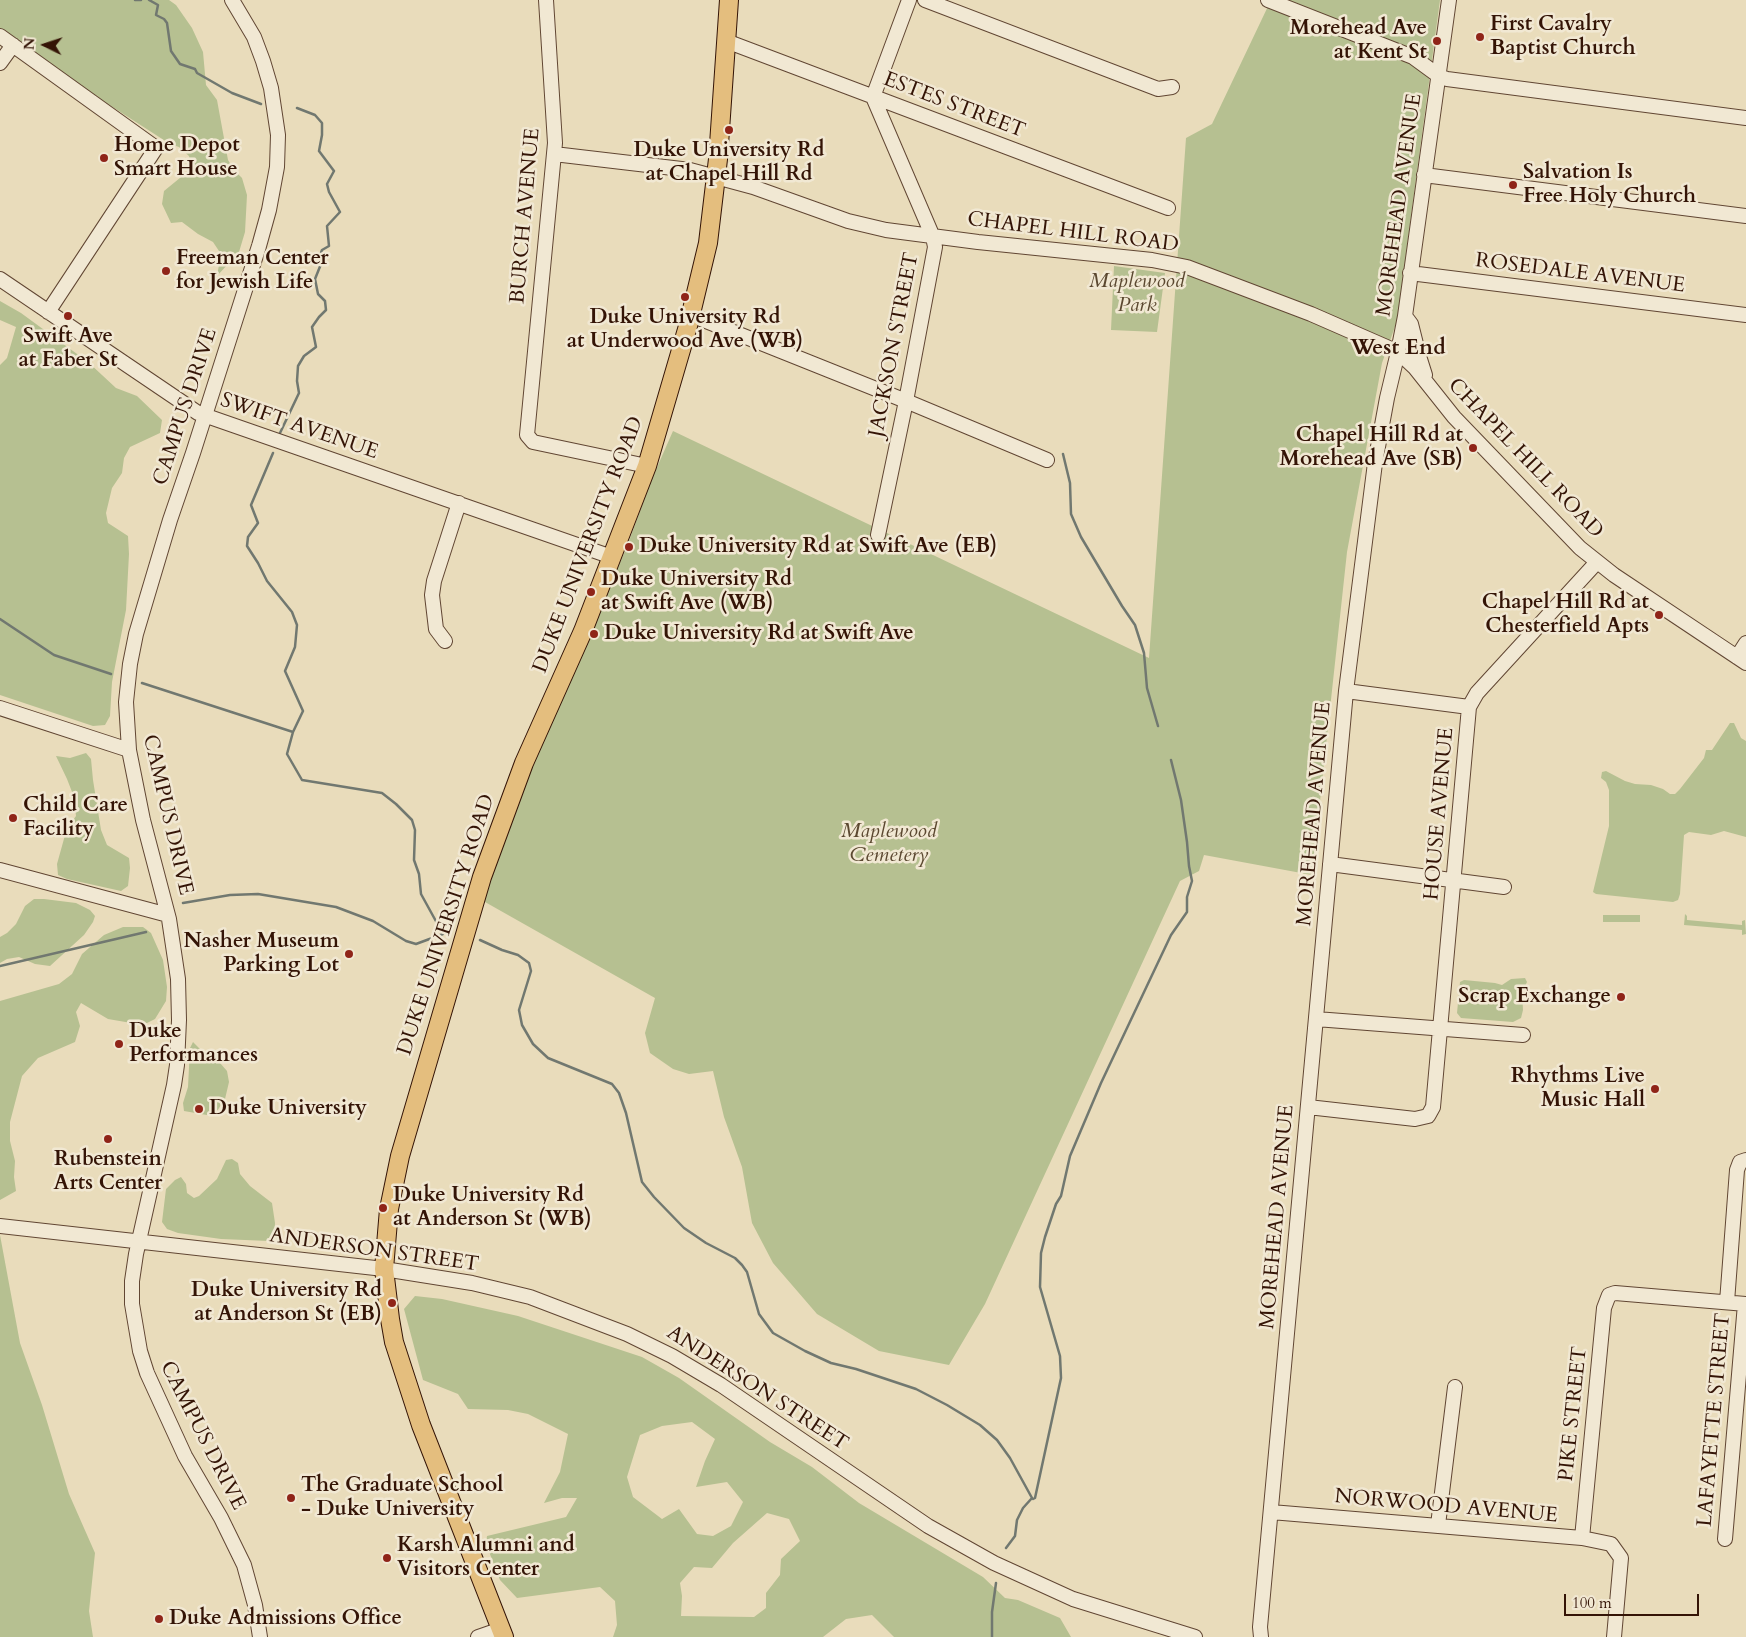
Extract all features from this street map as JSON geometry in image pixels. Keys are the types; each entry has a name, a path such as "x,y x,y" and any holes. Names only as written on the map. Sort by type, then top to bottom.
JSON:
{"main road":[{"name":"DUKE UNIVERSITY ROAD","path":"502,1633 421,1425 394,1342 384,1269 389,1209 400,1156 482,877 524,763 583,632 648,466 691,316 708,243 716,176 729,0"}],"street":[{"name":"CAMPUS DRIVE","path":"232,0 254,37 271,88 276,120 277,167 264,228 170,520 136,634 127,687 129,750 143,820 168,915 178,979 179,1020 177,1065 169,1111 139,1242 132,1281 132,1304 143,1362 185,1456 221,1518 244,1565 255,1605 260,1637"},
{"name":"BURCH AVENUE","path":"546,0 555,143 527,435 533,442 648,466"},
{"path":"873,96 909,0"},
{"path":"925,0 1158,89 1172,87"},
{"path":"1268,0 1413,57 1439,76 1508,87 1746,118"},
{"name":"MOREHEAD AVENUE","path":"1261,1637 1260,1627 1346,691 1375,463 1405,316 1449,0"},
{"path":"0,36 156,148 48,312"},
{"name":"ESTES STREET","path":"726,41 1168,208"},
{"path":"0,63 13,45"},
{"name":"JACKSON STREET","path":"873,96 934,236 935,247 878,535"},
{"name":"CHAPEL HILL ROAD","path":"554,154 690,170 716,176 868,227 1152,260 1187,267 1311,314 1398,352 1415,368 1459,422 1564,532 1597,562 1741,660"},
{"path":"1424,175 1746,216"},
{"name":"ROSEDALE AVENUE","path":"1410,273 1746,315"},
{"name":"SWIFT AVENUE","path":"0,279 205,416 612,557"},
{"path":"691,316 906,401 1047,460"},
{"path":"1405,316 1411,324 1420,361 1431,390"},
{"path":"445,641 436,629 432,596 434,580 459,503"},
{"name":"HOUSE AVENUE","path":"1308,1107 1414,1119 1428,1116 1433,1107 1469,708 1477,693 1597,562"},
{"path":"1741,660 1746,643"},
{"path":"1346,691 1469,708"},
{"path":"0,708 129,750"},
{"path":"1330,864 1504,887"},
{"path":"0,870 168,915"},
{"path":"1316,1019 1522,1035"},
{"name":"LAFAYETTE STREET","path":"1727,1302 1737,1170 1743,1161"},
{"name":"ANDERSON STREET","path":"0,1226 384,1269 472,1284 530,1297 647,1343 721,1385 928,1526 994,1563 1073,1599 1195,1637"},
{"name":"PIKE STREET","path":"1582,1538 1604,1308 1608,1295 1615,1293 1727,1302"},
{"path":"1727,1302 1746,1304"},
{"name":"LAFAYETTE STREET","path":"1725,1539 1746,1304"},
{"path":"1438,1525 1455,1387"},
{"name":"NORWOOD AVENUE","path":"1272,1512 1582,1538 1611,1544 1621,1558 1614,1637"},
{"path":"478,1637 502,1633"}],"green space":[{"path":"0,0 169,0 176,5 192,28 203,52 206,85 217,100 228,160 242,178 247,195 245,232 239,252 217,276 221,254 213,242 182,222 171,223 162,204 164,191 186,173 191,164 189,156 179,147 170,144 55,70 0,30"},
{"name":"Maplewood Cemetery","path":"1271,0 1440,0 1397,321 1382,363 1347,552 1312,875 1204,855 1199,871 1180,881 985,1304 949,1365 879,1351 817,1314 773,1263 752,1223 742,1167 724,1117 713,1071 689,1074 673,1069 650,1053 645,1033 655,998 485,902 483,895 529,765 626,549 651,481 673,431 1149,658 1186,138 1212,124"},
{"name":"Maplewood Park","path":"1114,266 1165,273 1157,332 1111,330"},
{"path":"0,301 21,313 88,362 116,388 137,396 162,420 160,433 130,447 124,458 122,473 112,488 106,513 108,523 128,536 129,554 126,610 112,682 110,716 105,725 93,726 0,695 0,365 7,358 16,327 0,320"},
{"path":"1730,723 1734,723 1741,738 1746,741 1746,837 1724,831 1711,835 1689,832 1684,835 1680,894 1678,900 1673,902 1596,894 1593,892 1609,826 1609,790 1606,782 1601,778 1602,772 1606,771 1625,781 1651,785 1663,789 1670,794 1675,794 1704,758 1706,750 1712,750"},
{"path":"86,753 91,759 101,830 107,845 129,858 128,886 121,891 67,879 58,875 57,864 67,828 76,816 74,797 56,756 70,758"},
{"path":"34,899 76,903 90,910 95,916 93,922 84,935 50,966 35,964 19,957 7,959 0,963 0,937 16,924 25,906"},
{"path":"1685,914 1687,920 1742,925 1742,921 1745,920 1746,934 1742,935 1742,930 1684,925"},
{"path":"1603,915 1640,915 1640,922 1603,922"},
{"path":"123,927 143,927 151,933 163,960 167,987 166,1001 155,1019 143,1025 108,1019 81,1003 76,1012 80,1026 75,1042 38,1058 22,1076 10,1122 10,1141 15,1161 14,1177 16,1191 0,1200 0,1001 59,984 72,974 82,954 104,935"},
{"path":"1525,978 1527,982 1522,992 1523,1010 1521,1018 1513,1022 1461,1018 1457,1013 1460,982 1464,980 1502,985 1511,979"},
{"path":"193,1042 220,1063 227,1071 229,1082 225,1099 217,1111 207,1115 184,1111 183,1103 188,1087 190,1048"},
{"path":"232,1159 238,1163 240,1174 250,1186 272,1203 275,1223 274,1239 269,1241 221,1239 178,1233 167,1229 162,1222 166,1189 181,1177 186,1184 187,1193 194,1198 199,1196 217,1179 226,1160"},
{"path":"0,1235 20,1343 42,1405 69,1494 95,1553 89,1611 93,1637 0,1637"},
{"path":"415,1296 442,1299 518,1316 642,1357 679,1378 770,1442 812,1467 859,1503 983,1577 1005,1598 1018,1600 1060,1618 1071,1637 894,1637 872,1615 846,1619 823,1637 613,1637 617,1625 615,1601 600,1587 517,1598 500,1580 486,1544 487,1536 566,1517 577,1498 562,1498 544,1503 560,1472 568,1434 528,1414 508,1410 468,1409 458,1394 423,1380 404,1309","holes":["692,1422 715,1439 696,1487 727,1482 743,1502 731,1526 713,1536 697,1534 679,1509 662,1519 633,1497 627,1477 640,1435 662,1426","767,1513 789,1519 800,1541 781,1559 780,1575 766,1593 766,1608 754,1617 681,1616 682,1596 680,1583 694,1567 712,1568 733,1543"]}],"waterway":[{"path":"135,0 141,0"},
{"path":"149,0 158,5 156,15 167,23 171,51 180,64 195,69 197,73 232,93 261,104"},
{"path":"280,433 299,393 297,381 298,366 304,356 316,347 312,327 326,310 325,301 318,294 315,279 321,264 319,258 322,250 329,246 327,226 340,212 329,192 327,184 334,171 319,151 322,123 315,115 297,108"},
{"path":"273,453 251,505 258,523 248,537 247,546 267,581 292,612 297,625 295,647 285,671 303,711 293,732"},
{"path":"1063,454 1070,483 1071,514 1081,537 1135,625 1144,653 1147,688 1158,726"},
{"path":"0,619 54,655 111,674"},
{"path":"142,683 293,732 287,754 302,780 382,793 396,804 412,820 415,830 414,860 419,874 421,894 443,934 416,944 406,941 373,921 336,907 258,894 230,895 183,903"},
{"path":"1033,1499 1035,1498 1061,1378 1060,1356 1040,1287 1041,1253 1045,1237 1056,1204 1061,1196 1070,1156 1101,1083 1171,935 1187,912 1187,897 1192,881 1181,800 1171,760"},
{"path":"0,966 146,932"},
{"path":"480,940 518,955 529,963 531,971 519,1010 522,1025 533,1044 548,1058 612,1084 619,1093 626,1113 642,1182 684,1228 706,1243 735,1258 742,1265 747,1272 759,1314 773,1333 831,1363 856,1369 916,1389 980,1425 997,1440 1010,1458 1032,1498 1023,1508 1017,1520 1015,1536 1006,1548"},
{"path":"992,1637 992,1612 996,1583"}],"place":[{"name":"First Cavalry Baptist Church","path":"1480,37"},
{"name":"Morehead Ave at Kent St","path":"1437,41"},
{"name":"Duke University Rd at Chapel Hill Rd","path":"729,130"},
{"name":"Home Depot Smart House","path":"104,158"},
{"name":"Salvation Is Free Holy Church","path":"1513,185"},
{"name":"Freeman Center for Jewish Life","path":"166,271"},
{"name":"Duke University Rd at Underwood Ave (WB)","path":"685,297"},
{"name":"Swift Ave at Faber St","path":"68,316"},
{"name":"Chapel Hill Rd at Morehead Ave (SB)","path":"1473,448"},
{"name":"Duke University Rd at Swift Ave (EB)","path":"629,547"},
{"name":"Duke University Rd at Swift Ave (WB)","path":"591,592"},
{"name":"Chapel Hill Rd at Chesterfield Apts","path":"1659,615"},
{"name":"Duke University Rd at Swift Ave","path":"594,634"},
{"name":"Child Care Facility","path":"13,818"},
{"name":"Nasher Museum Parking Lot","path":"349,954"},
{"name":"Scrap Exchange","path":"1621,997"},
{"name":"Duke Performances","path":"119,1044"},
{"name":"Rhythms Live Music Hall","path":"1655,1089"},
{"name":"Duke University","path":"199,1109"},
{"name":"Rubenstein Arts Center","path":"108,1139"},
{"name":"Duke University Rd at Anderson St (WB)","path":"383,1208"},
{"name":"Duke University Rd at Anderson St (EB)","path":"392,1303"},
{"name":"The Graduate School - Duke University","path":"291,1498"},
{"name":"Karsh Alumni and Visitors Center","path":"387,1558"},
{"name":"Duke Admissions Office","path":"159,1619"}],"district":[{"name":"West End","path":"1398,349"}]}
